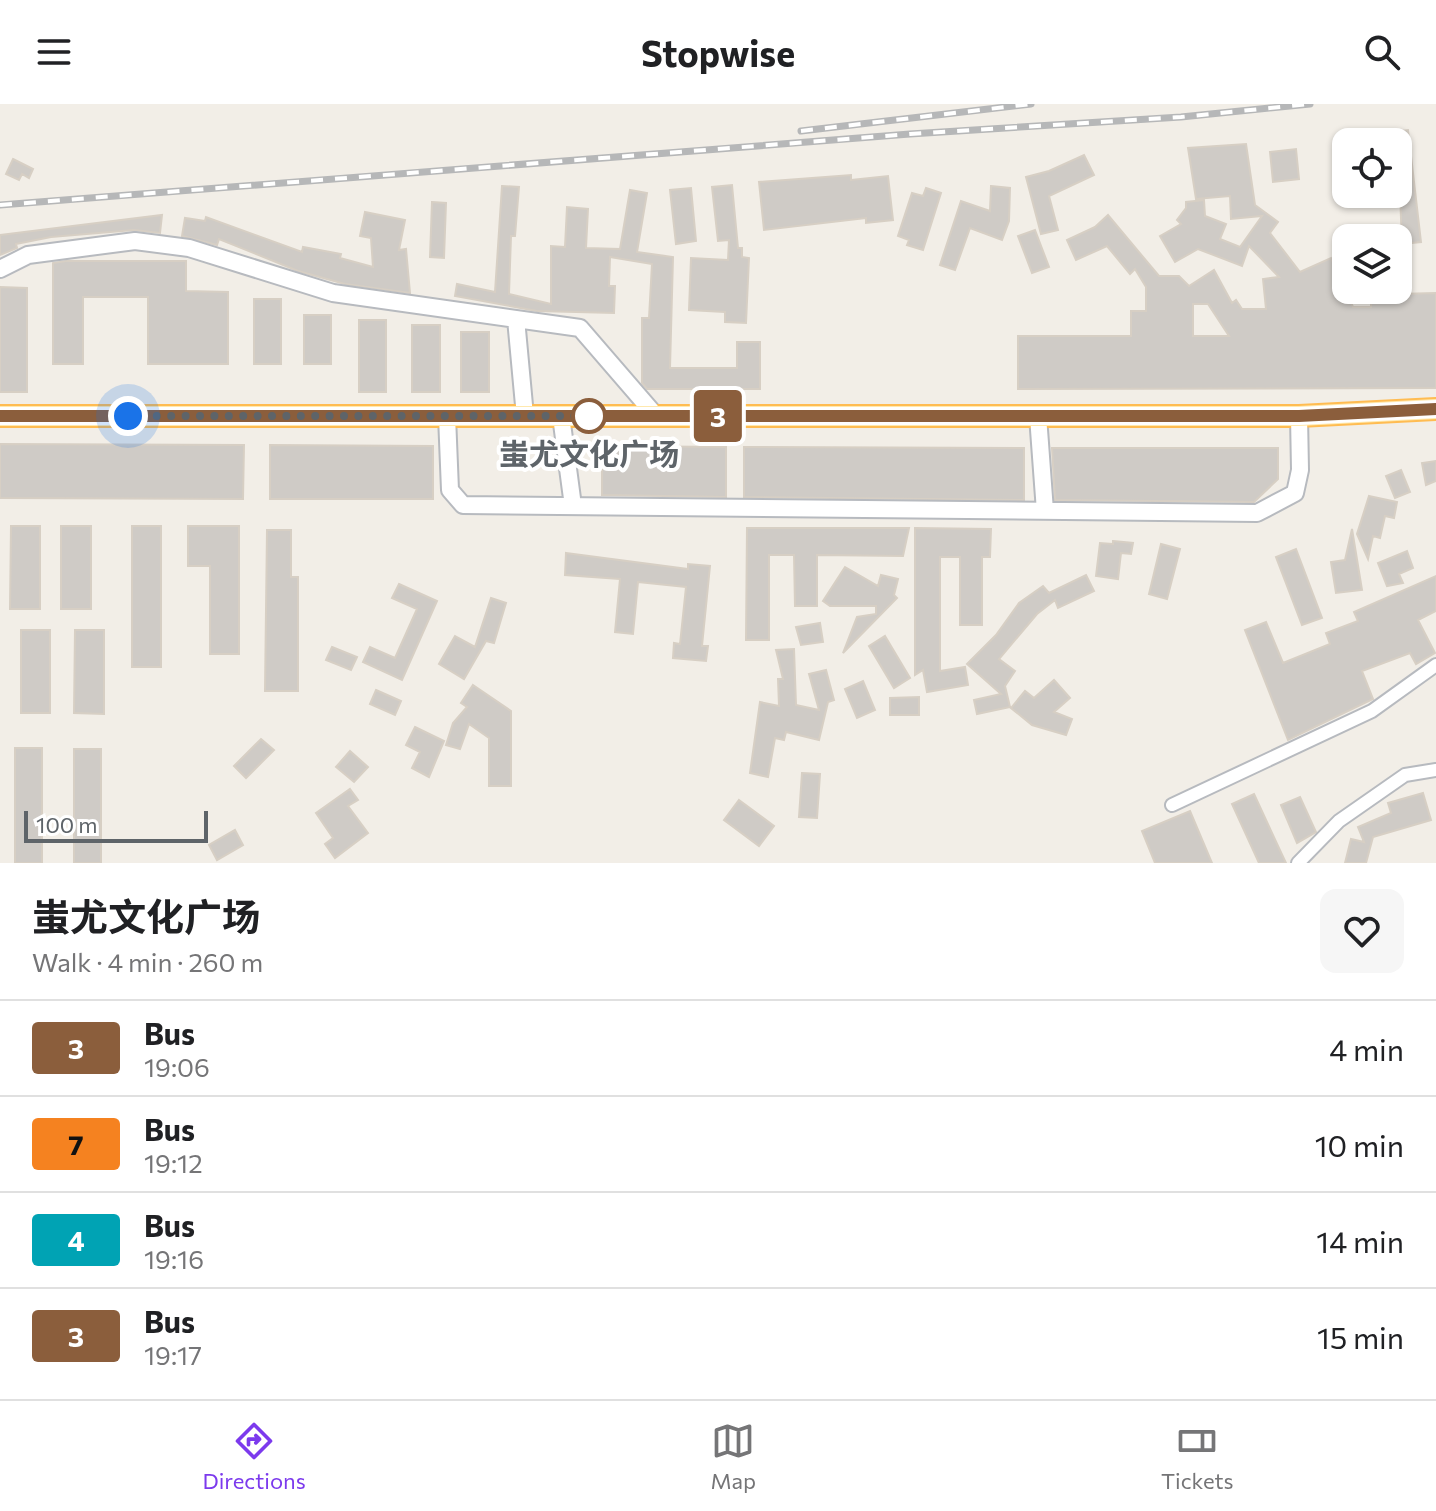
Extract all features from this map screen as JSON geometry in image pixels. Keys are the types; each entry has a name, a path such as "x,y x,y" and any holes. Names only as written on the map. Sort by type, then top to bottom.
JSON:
{"main road":[{"path":"0,416 1299,416 1436,409"}],"street":[{"path":"0,269 28,255 135,241 189,248 333,293 580,328 656,416"},
{"path":"516,319 525,416"},
{"path":"447,416 450,490 463,505 1257,513 1295,493 1300,470 1299,416"},
{"path":"561,416 573,506"},
{"path":"1038,416 1045,511"},
{"path":"1172,805 1372,711 1436,665"},
{"path":"1298,863 1339,821 1405,775 1436,770"}],"building":[{"path":"1246,144 1255,205 1278,222 1270,233 1300,272 1331,258 1332,304 1371,307 1371,304 1412,304 1412,294 1436,293 1436,388 1018,389 1018,336 1131,336 1131,311 1146,311 1146,287 1135,269 1130,274 1107,246 1076,260 1067,240 1095,227 1108,215 1159,276 1179,276 1189,286 1214,270 1232,303 1236,300 1242,309 1266,309 1263,279 1279,277 1249,246 1242,266 1198,249 1175,262 1160,236 1181,224 1177,220 1186,208 1186,202 1204,200 1205,216 1226,224 1220,239 1240,247 1262,216 1231,219 1230,196 1196,199 1188,148","holes":["1193,304 1208,304 1229,336 1193,336"]},
{"path":"1296,149 1299,179 1273,182 1270,152"},
{"path":"1084,155 1094,175 1049,196 1058,230 1041,234 1026,177 1049,171"},
{"path":"13,159 33,169 29,178 22,174 19,180 6,174"},
{"path":"1412,164 1421,242 1412,243 1412,224 1401,224 1401,208 1412,208"},
{"path":"851,175 851,180 888,176 893,220 866,223 866,218 764,230 759,182"},
{"path":"732,185 738,248 742,248 742,257 749,258 746,323 725,322 725,312 689,310 691,258 728,260 729,240 718,241 712,187"},
{"path":"502,186 519,187 515,236 511,236 509,294 551,304 551,246 565,247 567,207 588,209 586,248 620,249 630,190 647,193 637,252 673,257 670,368 737,368 737,342 760,342 760,389 647,389 642,383 642,318 649,318 652,264 610,257 609,286 615,286 614,313 537,311 455,296 457,284 495,292"},
{"path":"991,186 1010,188 1009,221 1002,240 970,228 955,270 940,265 961,201 990,211"},
{"path":"691,188 696,241 676,244 670,190"},
{"path":"926,188 941,193 923,250 907,245 909,240 898,236 912,193 923,196"},
{"path":"432,202 446,203 444,258 430,257"},
{"path":"365,212 405,220 399,250 406,249 410,293 345,284 298,271 219,239 217,245 182,236 185,218 205,221 206,217 302,252 303,247 341,254 340,258 373,267 371,238 360,236"},
{"path":"162,215 160,233 134,230 51,237 16,244 17,248 0,255 0,235"},
{"path":"1035,230 1049,267 1032,273 1018,236"},
{"path":"186,261 186,291 228,292 228,364 148,364 148,297 83,297 83,364 53,364 53,263"},
{"path":"0,287 27,288 27,392 0,392"},
{"path":"254,299 281,299 281,364 254,364"},
{"path":"304,315 331,315 331,364 304,364"},
{"path":"359,320 386,320 386,392 359,392"},
{"path":"412,325 440,325 440,392 412,392"},
{"path":"461,332 489,332 489,392 461,392"},
{"path":"0,444 244,445 243,499 0,498"},
{"path":"270,445 433,446 433,499 270,499"},
{"path":"602,446 726,447 726,497 602,495"},
{"path":"744,447 1024,448 1024,500 744,497"},
{"path":"1052,448 1278,448 1278,479 1254,502 1055,500"},
{"path":"1436,461 1436,481 1426,485 1422,463"},
{"path":"1401,470 1410,492 1395,498 1386,476"},
{"path":"1369,496 1397,502 1394,518 1385,516 1380,538 1373,536 1368,559 1357,534"},
{"path":"11,526 40,526 40,609 10,609"},
{"path":"61,526 91,526 91,609 61,609"},
{"path":"132,526 161,526 161,667 132,667"},
{"path":"188,526 239,526 239,654 210,654 210,566 188,566"},
{"path":"747,528 909,528 903,556 817,555 817,606 795,606 794,555 769,555 769,640 746,640"},
{"path":"915,528 991,529 990,557 982,557 982,625 960,625 960,557 940,557 940,671 965,667 968,685 927,692 923,670 915,675"},
{"path":"1352,529 1362,590 1336,593 1331,562 1345,560"},
{"path":"267,530 291,530 291,577 298,577 298,691 265,691"},
{"path":"1113,541 1133,543 1131,554 1121,553 1118,579 1096,576 1100,543 1113,544"},
{"path":"1161,544 1180,549 1167,599 1149,594"},
{"path":"1296,549 1322,618 1302,625 1276,557"},
{"path":"1407,551 1413,568 1399,574 1403,583 1387,586 1378,563"},
{"path":"566,553 688,569 688,564 710,566 702,646 708,646 706,661 673,658 674,643 680,644 686,587 638,582 633,634 615,632 620,579 565,575"},
{"path":"845,567 878,586 881,575 898,579 894,595 897,598 843,653 857,617 876,614 876,606 830,606 823,601"},
{"path":"1086,575 1094,591 1058,608 1055,600 1037,614 999,659 1015,671 1005,686 1010,707 977,714 974,700 1001,694 967,664 996,635 1019,603 1043,586 1049,593"},
{"path":"1436,576 1436,611 1418,620 1435,653 1416,664 1410,653 1362,671 1373,699 1288,740 1245,630 1266,622 1283,663 1330,644 1326,633 1358,621 1354,612"},
{"path":"399,584 437,601 402,680 363,662 370,647 395,658 417,609 392,598"},
{"path":"491,598 506,603 494,643 486,641 464,679 439,664 455,636 475,647"},
{"path":"820,623 823,642 801,645 796,627"},
{"path":"21,630 50,630 50,713 21,713"},
{"path":"75,630 104,630 104,714 74,713"},
{"path":"885,636 910,678 894,688 869,646"},
{"path":"332,647 357,657 351,670 326,660"},
{"path":"794,649 796,705 819,710 809,674 826,670 834,700 828,702 819,740 786,732 784,740 775,738 768,777 750,773 760,702 779,706 778,679 783,679 776,650"},
{"path":"1054,680 1070,698 1054,712 1072,719 1066,735 1032,725 1011,708 1025,691 1034,698"},
{"path":"863,681 875,710 857,718 845,689"},
{"path":"473,685 511,711 511,786 489,786 489,738 469,724 460,749 446,745 453,723 467,707 461,703"},
{"path":"376,690 401,701 395,715 370,704"},
{"path":"919,697 919,715 890,715 890,698"},
{"path":"415,727 444,741 429,777 412,768 420,752 406,745"},
{"path":"261,739 274,750 246,778 234,766"},
{"path":"15,748 42,748 42,863 15,863"},
{"path":"74,749 101,749 101,863 74,863"},
{"path":"350,751 368,767 354,782 336,767"},
{"path":"802,773 820,774 817,818 799,817"},
{"path":"350,789 358,800 348,806 368,833 335,858 325,844 333,838 316,813"},
{"path":"1423,793 1431,820 1373,837 1366,863 1345,863 1351,839 1364,842 1358,827 1391,813 1388,803"},
{"path":"1254,794 1286,863 1259,863 1232,804"},
{"path":"1300,797 1316,832 1297,843 1281,805"},
{"path":"739,800 774,826 759,846 724,820"},
{"path":"1190,811 1212,863 1155,863 1142,831"},
{"path":"235,830 243,845 217,860 209,845"}],"railway":[{"path":"801,131 1031,104"},
{"path":"0,205 910,134 1181,117 1310,104"}],"bus line":[{"name":"3","path":"0,416 1299,416 1436,409"}],"place":[{"name":"蚩尤文化广场","path":"589,416"}],"route":[{"path":"128,416 593,416 589,416"}]}
